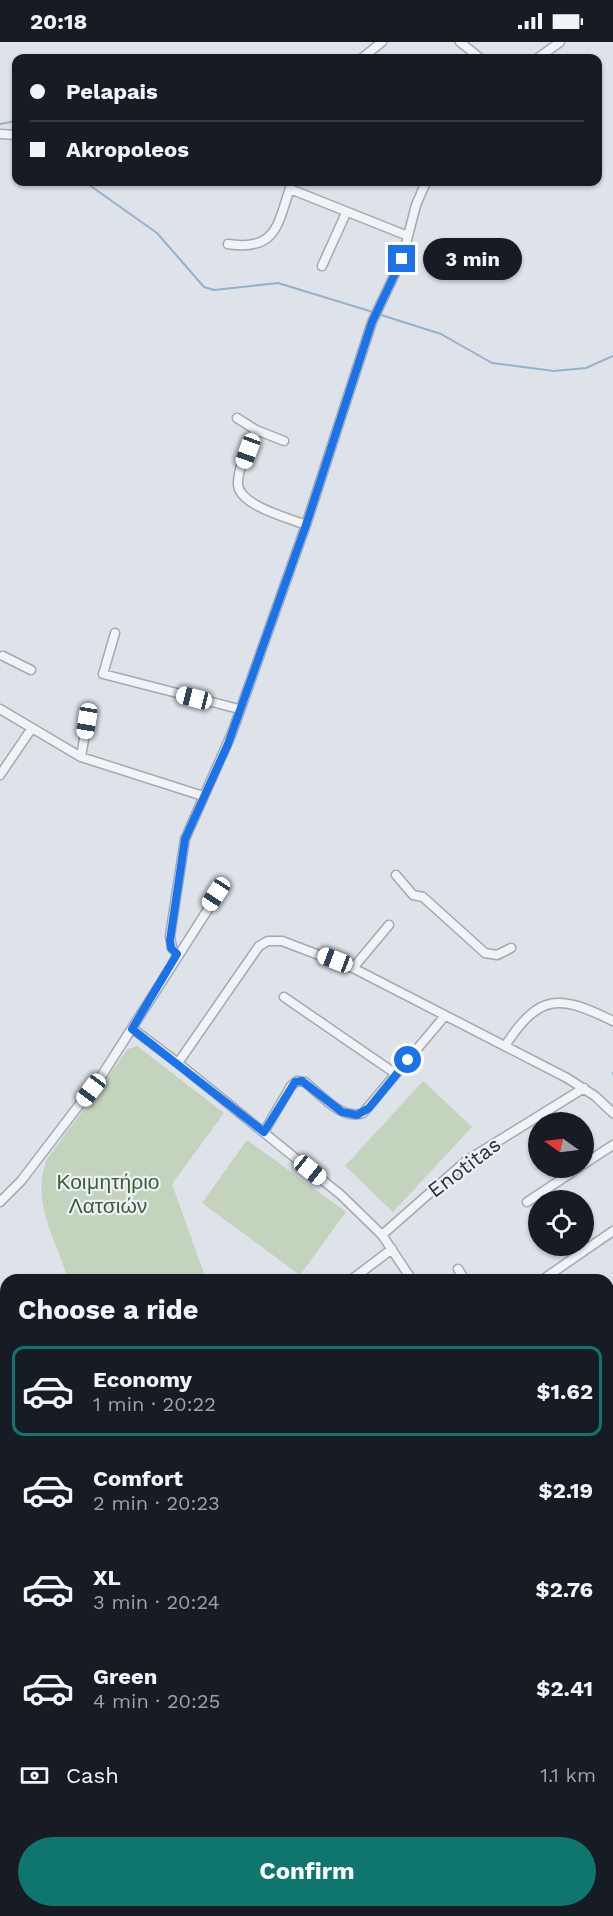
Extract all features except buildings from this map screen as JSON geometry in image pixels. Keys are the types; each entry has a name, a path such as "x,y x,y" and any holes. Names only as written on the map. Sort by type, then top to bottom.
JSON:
{"street":[{"path":"367,54 382,42"},
{"path":"460,42 475,54"},
{"path":"544,54 560,42"},
{"path":"228,244 256,246 268,239 276,226 291,186"},
{"path":"293,186 346,213 408,236"},
{"path":"177,954 171,948 170,940 180,855 203,796 228,744 306,525 374,317 402,259 416,205 424,186"},
{"path":"322,266 346,213"},
{"path":"237,418 256,430 284,441"},
{"path":"256,430 238,484 240,494 249,502 306,525"},
{"path":"115,633 103,674 239,709"},
{"path":"3,656 32,670"},
{"path":"0,709 81,757 203,796"},
{"path":"81,757 87,721"},
{"path":"0,775 32,728"},
{"path":"396,875 413,895 423,897 485,953 497,955 511,948"},
{"path":"0,1202 21,1182 102,1075 177,954 221,889"},
{"path":"354,968 389,924"},
{"path":"178,1063 264,943 282,941 354,968 444,1017 505,1046 584,1088 613,1113"},
{"path":"284,997 396,1074"},
{"path":"505,1046 513,1034 533,1014 559,1001 576,1003 612,1018"},
{"path":"264,1132 291,1086 297,1081 305,1082 342,1112 354,1115 367,1110 444,1017"},
{"path":"132,1029 178,1063 341,1195 382,1235 408,1274"},
{"name":"Enotitas","path":"382,1235 466,1161 584,1088"},
{"path":"594,1157 613,1145"},
{"path":"527,1202 563,1178"},
{"path":"551,1274 613,1231"},
{"path":"359,1274 392,1249"},
{"path":"458,1269 461,1274"}],"green space":[{"name":"Κοιμητήριο Λατσιών","path":"137,1046 224,1113 172,1184 204,1274 66,1274 52,1235 41,1190 47,1159 128,1049"},
{"path":"423,1081 472,1127 393,1212 345,1166"},
{"path":"247,1140 346,1212 299,1274 202,1203"}],"waterway":[{"path":"0,124 12,122"},
{"path":"91,186 157,233 204,287 214,290 278,283 373,312"},
{"path":"378,314 441,334 492,363 554,371 586,368 613,356"}],"route":[{"path":"402,259 372,322 306,525 244,693 228,744 185,839 180,855 170,940 171,948 177,954 132,1029 264,1132 291,1086 297,1081 302,1081 342,1112 357,1115 369,1108 408,1060"}]}
